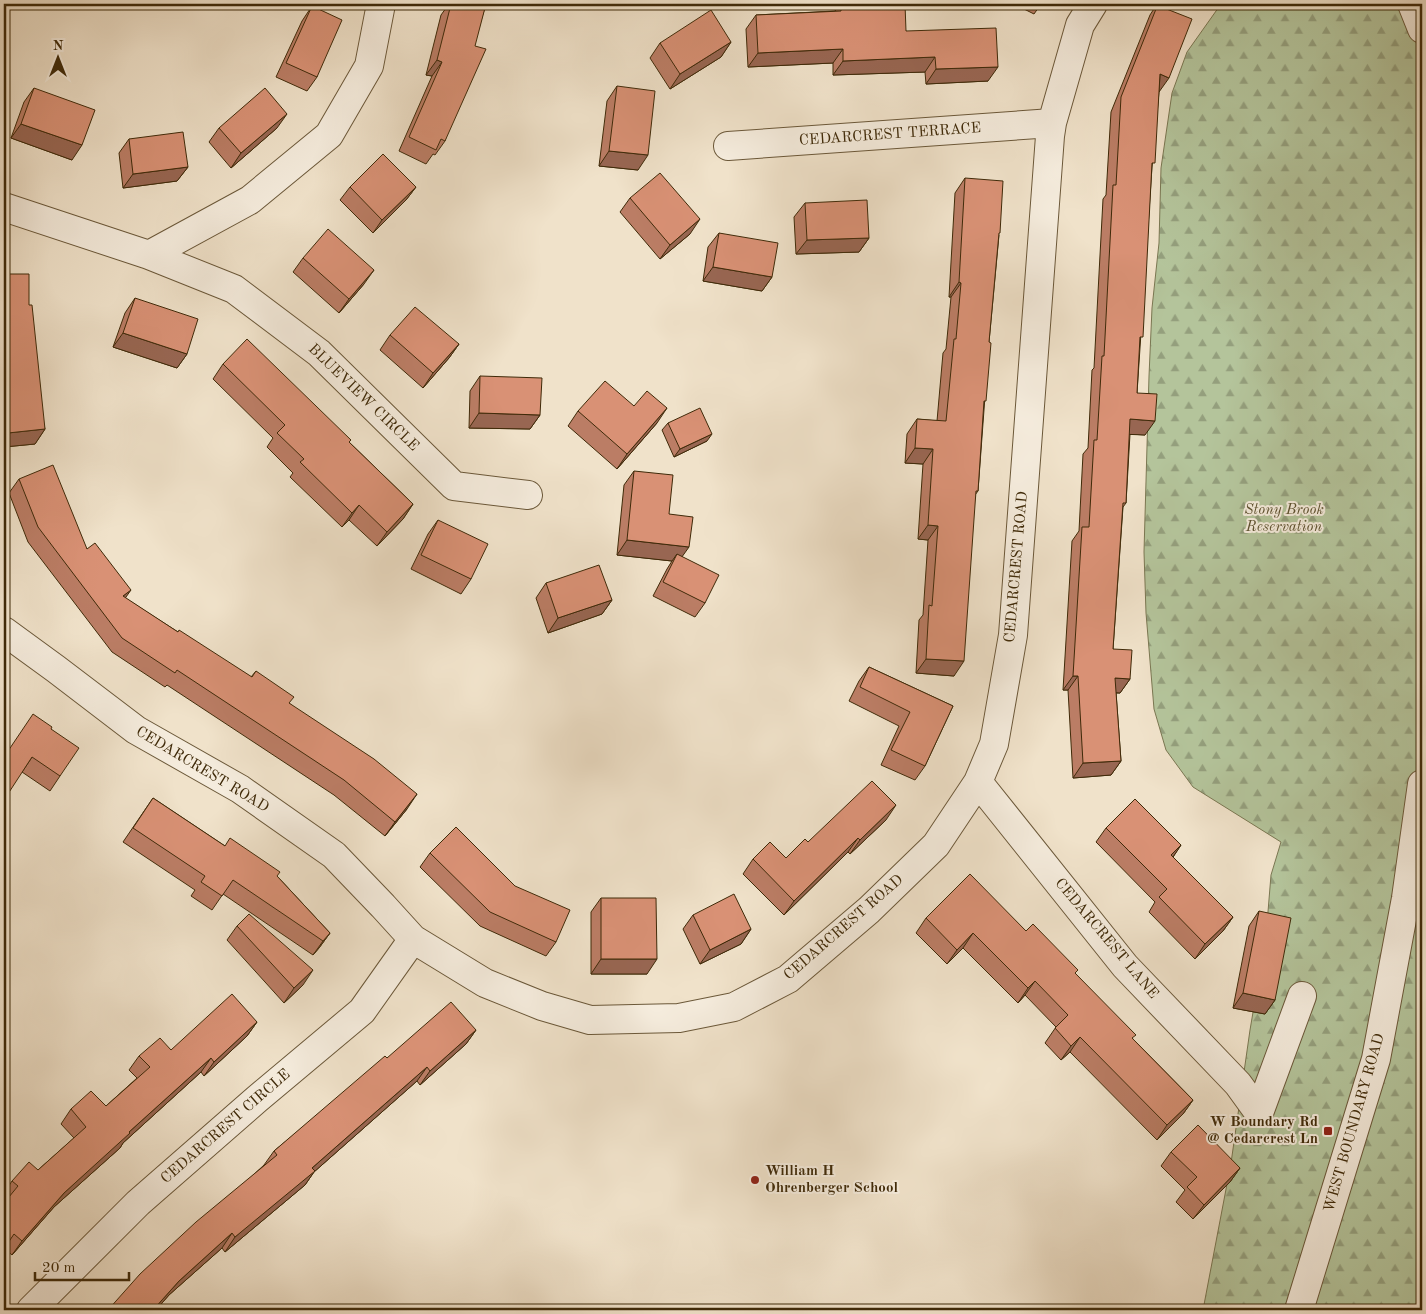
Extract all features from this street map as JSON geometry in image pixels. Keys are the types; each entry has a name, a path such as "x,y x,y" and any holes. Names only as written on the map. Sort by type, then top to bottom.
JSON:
{"street":[{"path":"149,255 250,200 329,135 369,66 381,4"},
{"name":"CEDARCREST ROAD","path":"4,631 136,730 240,789 334,856 413,939 485,983 542,1006 590,1020 679,1018 734,1007 788,979 869,910 936,845 978,782 994,744 1013,635 1050,136 1080,25 1093,4"},
{"path":"1412,4 1422,29"},
{"name":"CEDARCREST TERRACE","path":"728,146 1052,123"},
{"name":"BLUEVIEW CIRCLE","path":"4,207 149,255 234,289 319,353 454,486 528,495"},
{"name":"CEDARCREST LANE","path":"978,782 1125,966 1238,1084 1259,1113 1302,996"},
{"name":"WEST BOUNDARY ROAD","path":"1299,1310 1376,1059 1406,898 1422,784"},
{"name":"CEDARCREST CIRCLE","path":"31,1310 138,1203 257,1098 362,1011 413,939"}],"green space":[{"name":"Stony Brook Reservation","path":"1221,4 1422,4 1422,1310 1203,1310 1231,1163 1266,936 1271,875 1281,842 1193,787 1166,750 1154,709 1146,613 1144,552 1149,376 1152,308 1159,243 1161,168 1172,93 1187,52"}],"building":[{"path":"451,4 486,4 475,46 486,49 445,141 441,139 436,150 409,137 442,62 437,60"},
{"path":"841,4 905,4 906,31 996,28 998,67 936,69 935,57 843,61 843,49 758,53 756,15 841,11"},
{"path":"1158,4 1164,4 1164,8 1192,19 1169,78 1160,74 1155,163 1152,163 1143,337 1140,337 1137,393 1157,394 1155,421 1130,419 1126,503 1123,503 1113,649 1132,650 1130,679 1115,678 1121,761 1083,763 1078,676 1073,676 1082,527 1089,527 1094,440 1097,440 1102,356 1104,356 1113,185 1116,185 1121,97"},
{"path":"312,6 342,20 317,77 286,63"},
{"path":"711,10 731,42 680,74 660,43"},
{"path":"617,86 655,91 648,155 609,151"},
{"path":"34,88 95,110 82,145 21,124"},
{"path":"265,88 287,114 241,153 219,128"},
{"path":"183,132 188,167 133,174 129,139"},
{"path":"383,154 416,187 382,220 350,187"},
{"path":"660,173 700,219 670,245 630,198"},
{"path":"965,178 1003,181 1000,233 989,342 991,343 986,401 984,401 978,491 976,491 964,661 926,659 929,605 932,606 938,526 928,525 933,449 915,448 917,419 946,421 961,283 959,282"},
{"path":"867,200 869,238 807,240 805,203"},
{"path":"328,229 374,270 349,299 303,258"},
{"path":"719,233 778,243 772,277 713,267"},
{"path":"4,274 29,274 29,305 32,305 45,429 8,433 4,397"},
{"path":"135,298 198,319 187,354 123,333"},
{"path":"415,307 459,344 433,373 390,335"},
{"path":"247,339 351,440 349,442 413,504 387,532 359,505 352,513 300,462 304,459 277,433 285,425 223,364"},
{"path":"480,376 542,378 540,415 479,413"},
{"path":"605,381 634,406 647,391 667,408 627,454 578,411"},
{"path":"700,408 712,434 680,449 668,423"},
{"path":"53,465 87,549 95,543 131,590 123,596 252,677 256,671 294,697 289,703 374,759 417,794 395,822 344,780 177,670 175,673 122,638 38,527 19,479"},
{"path":"634,471 673,475 669,514 693,517 689,547 627,540"},
{"path":"438,520 488,544 471,579 421,555"},
{"path":"677,554 719,575 705,603 663,582"},
{"path":"599,565 612,600 558,618 546,583"},
{"path":"869,667 953,706 925,766 891,750 910,712 860,687"},
{"path":"33,714 79,748 60,776 32,757 4,800 4,757"},
{"path":"872,781 896,805 860,840 858,838 794,901 753,859 770,842 786,858 805,839 808,842"},
{"path":"153,798 225,846 230,838 280,872 277,876 330,933 323,941 233,880 222,896 201,882 205,876 133,828"},
{"path":"1135,799 1181,845 1171,855 1233,917 1205,944 1159,897 1167,889 1106,828"},
{"path":"456,827 515,886 570,910 556,942 490,912 430,853"},
{"path":"970,874 1026,931 1033,924 1078,970 1075,973 1136,1035 1132,1038 1193,1100 1167,1125 1080,1037 1071,1046 1055,1028 1068,1015 1035,981 1028,988 973,933 957,950 926,918"},
{"path":"734,894 751,929 710,950 693,915"},
{"path":"601,898 656,898 657,959 601,959"},
{"path":"1259,911 1291,918 1275,1000 1243,993"},
{"path":"249,914 313,970 294,988 237,926"},
{"path":"232,994 257,1022 214,1062 211,1058 129,1132 64,1193 22,1241 14,1234 4,1249 4,1203 18,1186 12,1181 29,1162 38,1170 86,1127 71,1109 91,1091 106,1106 150,1067 139,1056 160,1038 171,1050"},
{"path":"451,1002 476,1030 430,1071 427,1067 312,1168 315,1171 235,1237 232,1233 179,1281 153,1310 108,1310 140,1274 196,1222 277,1155 274,1151 385,1056 387,1058"},
{"path":"1198,1125 1240,1168 1204,1205 1187,1187 1197,1177 1171,1152"}],"place":[{"name":"W Boundary Rd @ Cedarcrest Ln","path":"1328,1131"},
{"name":"William H Ohrenberger School","path":"755,1180"}]}
